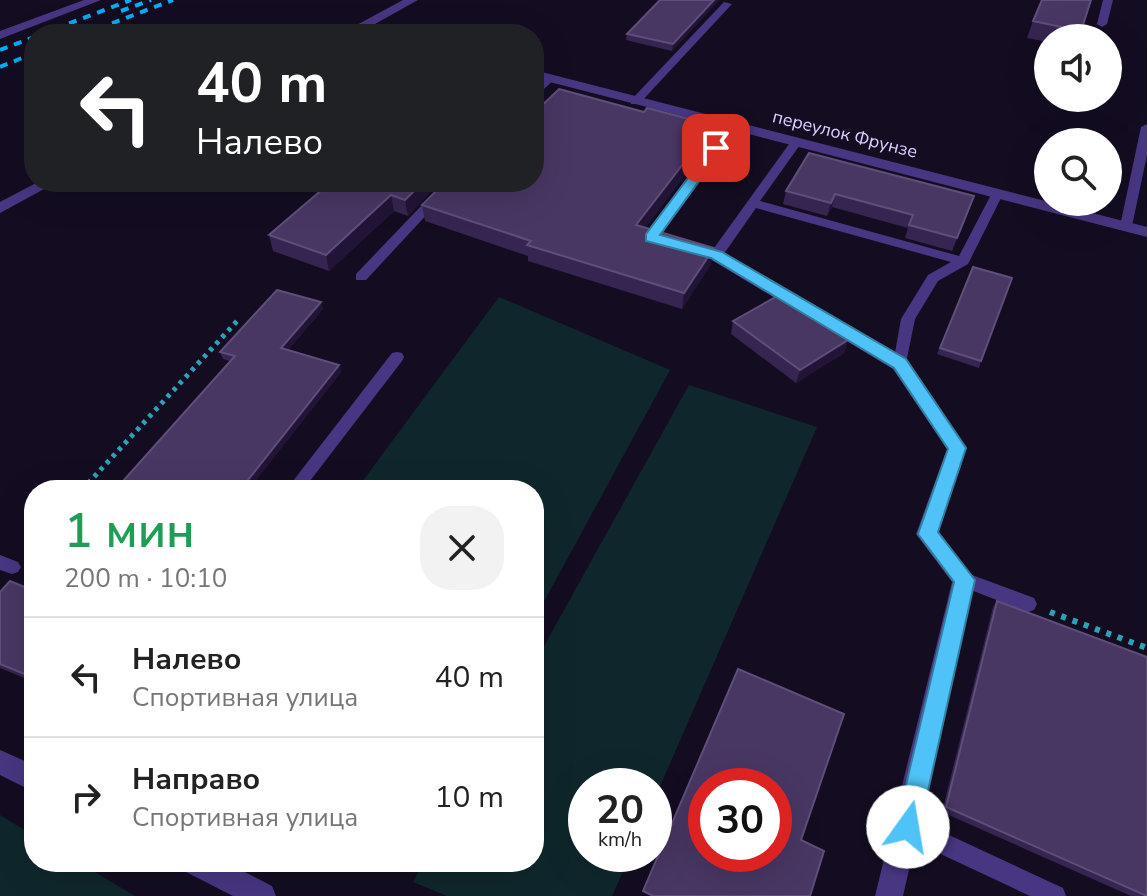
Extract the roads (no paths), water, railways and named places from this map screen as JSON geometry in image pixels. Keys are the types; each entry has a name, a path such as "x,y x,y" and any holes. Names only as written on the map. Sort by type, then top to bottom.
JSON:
{"street":[{"path":"3,31 95,0"},
{"path":"367,24 412,0"},
{"name":"переулок Фрунзе","path":"544,77 1147,232"},
{"path":"733,126 651,237 716,255 900,364 957,448 927,534 964,580 908,827 889,896"},
{"path":"0,208 30,192"},
{"path":"0,762 24,774"},
{"path":"215,872 262,896"}],"lane":[{"path":"1102,24 1108,0"},
{"path":"635,102 727,4"},
{"path":"544,85 550,79"},
{"path":"1126,226 1147,127"},
{"path":"716,255 796,142"},
{"path":"361,277 442,192"},
{"path":"900,364 908,319 933,278 963,261 997,194"},
{"path":"753,203 963,261"},
{"path":"302,480 397,357"},
{"path":"964,580 1028,604"},
{"path":"908,827 1055,896"}],"railway":[{"path":"67,24 131,0"},
{"path":"121,11 151,0"},
{"path":"110,24 173,0"},
{"path":"0,50 24,41"},
{"path":"0,67 24,57"}]}
